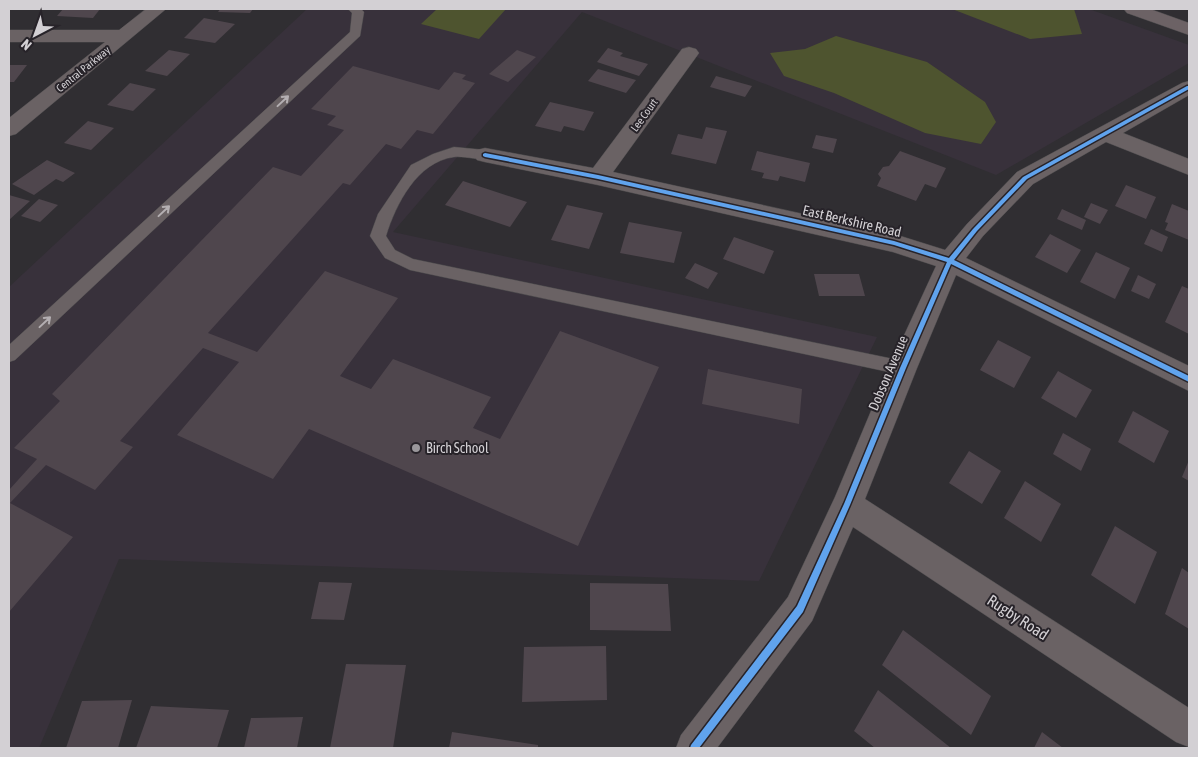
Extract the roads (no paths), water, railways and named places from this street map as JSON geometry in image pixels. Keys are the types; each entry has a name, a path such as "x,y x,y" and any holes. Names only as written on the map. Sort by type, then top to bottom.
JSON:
{"main road":[{"path":"1135,9 1189,29"}],"street":[{"name":"Central Parkway","path":"9,129 157,9"},
{"path":"9,36 123,36"},
{"name":"Lee Court","path":"598,177 689,53"},
{"name":"Dobson Avenue","path":"694,748 800,609 847,505 902,368 950,261 975,230 1025,178 1189,87"},
{"path":"1105,134 1189,167"},
{"name":"East Berkshire Road","path":"485,155 598,177 894,243 950,261 1189,379"},
{"name":"Rugby Road","path":"847,505 1189,729"}],"lane":[{"path":"9,355 356,33 358,12 354,9"},
{"path":"485,155 454,152 438,157 416,168 385,214 378,236 390,254 410,264 902,368"}],"place":[{"name":"Birch School","path":"416,448"}]}
